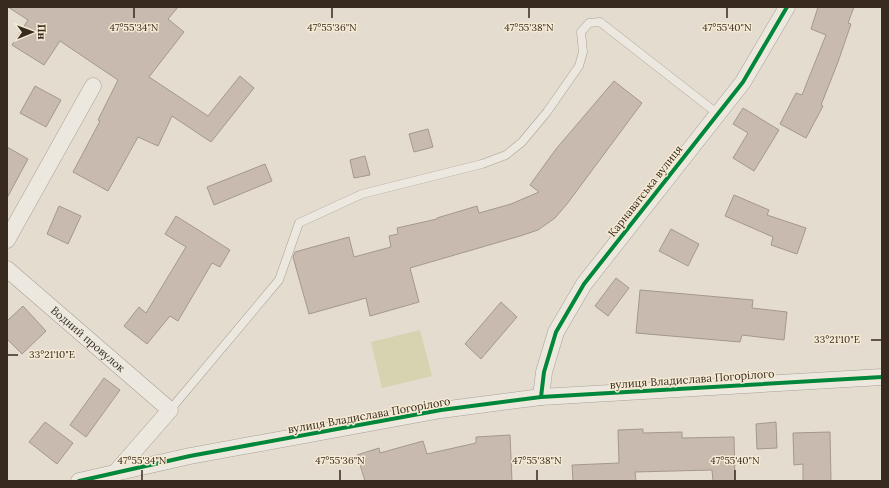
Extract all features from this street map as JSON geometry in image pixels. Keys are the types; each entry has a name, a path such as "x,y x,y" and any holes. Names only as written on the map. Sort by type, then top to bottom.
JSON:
{"street":[{"name":"Карнаватська вулиця","path":"542,397 544,372 556,332 584,284 743,82 787,7"},
{"path":"7,240 93,86"},
{"name":"Водний провулок","path":"7,268 170,410"},
{"name":"вулиця Владислава Погорілого","path":"79,481 198,455 441,410 542,397 882,378"},
{"path":"115,473 170,410"}],"lane":[{"path":"170,410 279,280 299,223 362,194 482,164 506,155 522,142 547,112 579,66 583,52 581,32 589,23 600,22 718,114"}],"shaded area":[{"path":"420,330 432,376 382,388 371,342"}],"building":[{"path":"8,7 178,7 168,19 184,32 149,77 208,116 240,76 254,88 211,142 172,116 158,146 138,137 108,191 73,172 100,121 98,120 118,80 60,41 44,65 12,45 28,20"},
{"path":"818,7 854,7 848,23 851,24 821,105 823,106 806,138 780,124 796,93 802,95 826,35 811,29"},
{"path":"614,81 642,103 555,218 538,230 410,268 419,302 370,316 366,298 309,314 293,257 295,252 349,237 354,257 391,247 389,236 398,234 397,228 437,219 477,206 479,213 511,204 539,192 530,185 556,149"},
{"path":"35,86 61,100 46,127 20,113"},
{"path":"743,108 779,130 754,171 733,158 748,133 733,124"},
{"path":"428,129 433,147 414,152 409,134"},
{"path":"7,147 28,159 7,198"},
{"path":"365,156 370,175 354,178 350,160"},
{"path":"265,164 272,181 214,205 207,187"},
{"path":"734,195 769,210 767,215 806,228 797,254 771,245 773,237 725,216"},
{"path":"59,206 81,216 68,244 47,234"},
{"path":"176,216 230,250 220,267 212,263 178,321 170,316 147,344 124,326 139,307 146,313 186,247 165,234"},
{"path":"671,229 699,244 688,266 659,251"},
{"path":"616,278 629,288 608,316 595,306"},
{"path":"640,290 753,300 752,308 787,312 784,340 742,335 740,342 636,333"},
{"path":"501,302 517,317 481,359 465,344"},
{"path":"23,306 46,331 22,354 7,339 7,321"},
{"path":"104,378 120,390 86,437 70,425"},
{"path":"45,422 73,443 57,464 29,442"},
{"path":"776,422 777,448 757,449 756,424"},
{"path":"643,429 643,433 682,432 682,438 734,437 735,481 713,481 712,470 635,472 636,481 573,481 572,465 619,463 618,430"},
{"path":"830,432 831,481 803,481 803,464 794,465 793,433"},
{"path":"510,435 512,481 365,481 357,455 379,448 380,453 423,441 427,454 476,443 476,437"}],"cycle path":[{"path":"541,397 544,372 556,332 584,284 743,82 787,7"},
{"path":"79,481 190,456 441,410 541,397 882,377"}]}
